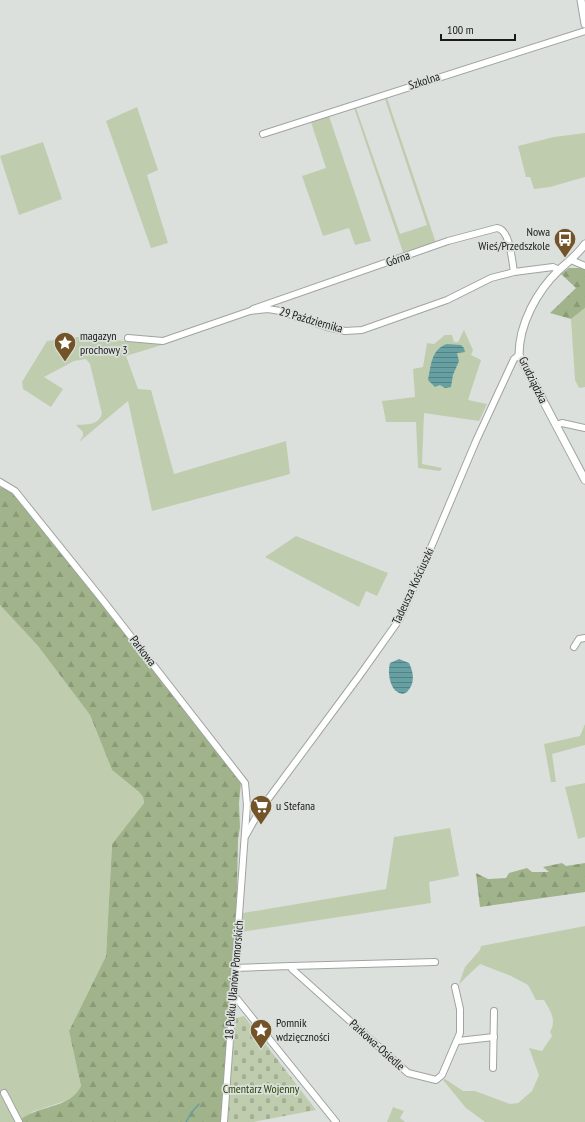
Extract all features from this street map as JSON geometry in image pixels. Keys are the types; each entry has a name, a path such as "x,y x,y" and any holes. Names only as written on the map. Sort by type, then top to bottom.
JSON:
{"street":[{"path":"582,0 585,24"},
{"name":"Szkolna","path":"263,134 585,31"},
{"name":"Górna","path":"253,310 259,306 448,241 497,228 501,228 506,234 514,272"},
{"name":"Grudziądzka","path":"585,244 571,260 559,270 540,293 530,312 519,346 519,355 585,480"},
{"path":"571,260 585,266"},
{"name":"29 Października","path":"128,338 163,341 253,310 280,311 327,327 345,331 362,330 447,300 491,278 514,272 553,266 559,270"},
{"name":"Tadeusza Kościuszki","path":"244,837 260,810 360,675 398,620 418,578 476,441 514,359 519,355"},
{"path":"556,425 562,423 585,428"},
{"name":"Parkowa","path":"0,482 16,491 241,776 245,783 247,793 244,837"},
{"path":"574,647 579,639 585,638"},
{"name":"18 Pułku Ułanów Pomorskich","path":"224,1122 244,837"},
{"path":"235,968 435,962"},
{"name":"Parkowa-Osiedle","path":"291,966 292,970 411,1075 436,1080 440,1078 458,1041 461,1017 455,987"},
{"path":"233,998 237,998 336,1122"},
{"path":"494,1012 494,1068"},
{"path":"458,1041 494,1037"},
{"path":"4,1094 20,1122"}],"green space":[{"path":"386,95 436,243 404,255 353,105","holes":["385,99 427,225 400,234 356,108"]},
{"path":"137,107 158,170 147,175 168,243 151,248 106,121"},
{"path":"328,113 371,241 355,245 349,228 323,236 302,176 326,168 310,119"},
{"path":"585,133 585,177 550,187 534,189 530,177 526,177 518,146 554,137"},
{"path":"43,142 62,199 19,215 0,156"},
{"path":"569,268 585,268 585,308 571,319 550,313 576,288 561,274"},
{"path":"585,308 585,387 579,388 575,380 571,319"},
{"path":"464,330 473,350 471,355 481,360 468,400 487,404 479,421 424,413 422,464 442,468 440,471 418,468 416,422 386,422 382,401 415,397 413,369 423,367 427,343 434,344 445,335 452,335 454,342 458,342"},
{"path":"172,336 178,340 126,356 138,389 151,390 174,474 286,441 290,474 152,511 128,401 79,442 83,436 83,432 76,425 88,424 97,421 102,414 90,364 86,359 74,361 44,377 63,389 51,407 23,389 22,382 47,341 77,337 124,341"},
{"path":"0,487 13,492 238,774 241,782 239,803 240,827 238,839 236,933 222,1122 18,1122 25,1116 69,1099 76,1094 81,1086 69,1031 106,956 112,844 144,803 143,797 139,792 112,770 90,715 38,646 0,605"},
{"path":"296,536 388,573 377,596 366,591 359,607 265,557"},
{"path":"0,605 38,646 90,715 112,770 139,792 143,797 144,803 112,844 106,956 69,1031 81,1086 78,1093 71,1099 32,1112 18,1122 0,1122"},
{"path":"585,724 585,745 552,754 556,782 551,782 544,744 580,736"},
{"path":"585,783 585,837 578,839 565,787"},
{"path":"450,828 459,876 429,882 431,903 241,932 243,913 386,889 394,837"},
{"path":"562,863 566,866 585,863 585,892 480,907 476,873 488,879 506,878 509,873 527,868 532,872 549,872 543,867"},
{"path":"585,926 585,1122 485,1122 466,1108 443,1080 445,1079 463,1091 475,1091 510,1104 518,1103 532,1091 539,1075 529,1048 542,1051 552,1036 550,1032 553,1019 544,1000 536,1000 528,985 511,976 480,964 459,984 465,967 480,950 481,946"},
{"name":"Cmentarz Wojenny","path":"244,1016 316,1110 253,1122 226,1122 236,1018"},
{"path":"393,1107 404,1111 400,1118 405,1122 387,1122"}],"water":[{"path":"447,344 461,345 465,352 457,353 459,361 453,375 451,387 445,388 440,385 435,387 428,380 431,364 438,350"},
{"path":"399,659 409,663 413,674 410,689 403,694 395,690 389,677 390,663"}],"waterway":[{"path":"186,1122 191,1113 199,1104"}],"place":[{"name":"Nowa Wieś/Przedszkole","path":"565,258"},
{"name":"magazyn prochowy 3","path":"65,362"},
{"name":"u Stefana","path":"261,826"},
{"name":"Pomnik wdzięczności","path":"261,1050"}]}
